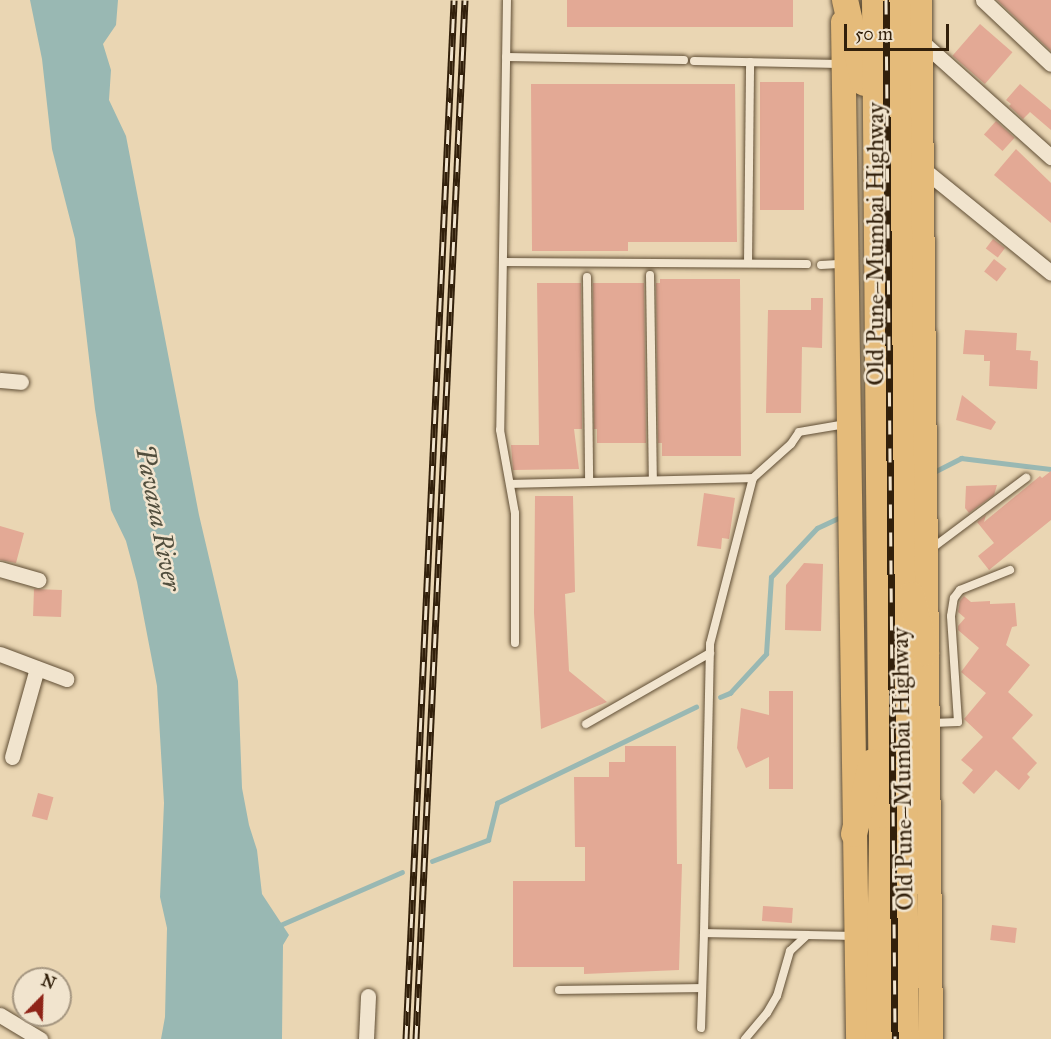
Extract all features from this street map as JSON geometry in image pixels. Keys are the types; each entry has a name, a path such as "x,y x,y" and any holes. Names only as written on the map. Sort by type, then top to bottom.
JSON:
{"highway":[{"path":"844,0 875,127"},
{"name":"Old Pune–Mumbai Highway","path":"874,0 875,127 890,493 913,553 906,1039"},
{"name":"Old Pune–Mumbai Highway","path":"879,1039 881,724 890,493 897,0"},
{"path":"913,553 926,653"},
{"path":"854,834 881,724"}],"main road":[{"path":"844,0 858,1039"},
{"path":"913,553 925,476 920,0"},
{"path":"926,653 931,1039"}],"street":[{"path":"983,0 1051,64"},
{"path":"920,40 1051,157"},
{"path":"922,168 1051,273"},
{"path":"0,380 21,382"},
{"path":"0,569 38,580"},
{"path":"2,660 37,668 66,679"},
{"path":"12,757 37,668"},
{"path":"366,1039 368,996"},
{"path":"0,1015 39,1039"}],"lane":[{"path":"507,0 500,430 515,513 515,643"},
{"path":"506,57 684,60"},
{"path":"694,61 844,64"},
{"path":"748,263 750,62"},
{"path":"503,262 807,264"},
{"path":"821,265 847,264"},
{"path":"650,275 653,480"},
{"path":"586,277 589,480"},
{"path":"700,1028 710,653 724,588 753,478 791,444 799,432 849,424"},
{"path":"511,484 589,480 753,478"},
{"path":"913,553 1026,478"},
{"path":"927,724 958,722 951,616 954,598 960,590 1010,570"},
{"path":"586,724 710,653"},
{"path":"704,933 856,936"},
{"path":"744,1039 777,996 790,951 807,935"},
{"path":"559,990 702,988"}],"water":[{"name":"Pavana River","path":"30,0 118,0 116,25 103,44 111,70 109,100 126,136 199,515 238,681 242,788 249,825 257,850 262,894 289,935 283,945 282,1039 161,1039 165,1017 167,928 160,897 164,803 157,686 137,582 126,541 111,510 95,409 75,239 52,149 42,59"}],"building":[{"path":"567,0 793,0 793,27 567,27"},
{"path":"997,0 1051,0 1051,51"},
{"path":"980,24 1012,52 985,84 952,56"},
{"path":"760,82 804,82 804,210 760,210"},
{"path":"531,84 735,84 737,242 628,242 628,251 532,251"},
{"path":"1020,84 1051,110 1051,130 1030,112 1023,119 1009,106 1011,104 1006,100"},
{"path":"996,121 1015,138 1003,151 984,134"},
{"path":"1016,149 1051,183 1051,223 994,175"},
{"path":"993,239 1005,248 998,258 986,249"},
{"path":"994,259 1007,269 997,281 984,272"},
{"path":"660,279 740,279 741,456 662,456 662,443 658,443 656,283 660,283"},
{"path":"537,283 581,283 582,429 574,429 579,469 513,470 511,445 539,445"},
{"path":"593,283 644,283 646,443 597,443 597,429 594,429"},
{"path":"811,298 823,298 822,348 802,347 801,413 766,413 768,310 811,310"},
{"path":"965,330 1017,333 1016,350 1031,351 1030,360 1038,361 1037,389 989,386 990,361 984,361 984,355 963,354"},
{"path":"962,395 996,422 991,430 956,420"},
{"path":"1051,471 1051,520 989,570 978,556 994,543 977,522 986,515 984,522 1040,476 1042,478"},
{"path":"997,485 994,495 969,513 965,508 966,486"},
{"path":"704,493 735,498 729,539 722,538 721,549 697,546"},
{"path":"535,496 573,496 575,592 565,594 569,671 607,702 541,729 534,613"},
{"path":"0,526 24,533 16,563 0,560"},
{"path":"804,563 823,564 821,631 785,630 786,585"},
{"path":"34,589 62,590 61,617 33,616"},
{"path":"964,596 971,602 1015,603 1017,626 1012,627 1006,645 1030,665 1008,692 1033,715 1012,738 1037,763 1027,774 1030,777 1019,790 996,770 974,794 962,783 973,770 961,760 983,737 964,719 986,693 961,672 979,648 958,630 958,626 965,618 958,612 960,601"},
{"path":"769,691 793,691 793,789 769,789 769,757 746,768 737,748 741,708 769,715"},
{"path":"625,746 676,746 677,864 682,864 679,970 584,974 584,967 513,967 513,881 585,881 585,847 575,847 574,777 609,777 609,762 625,762"},
{"path":"38,793 53,797 47,820 32,816"},
{"path":"763,906 793,908 792,923 762,921"},
{"path":"992,925 1017,928 1015,943 990,940"}],"waterway":[{"path":"932,473 961,458 1051,469"},
{"path":"720,697 730,693 766,654 771,577 817,528 843,516"},
{"path":"432,861 488,840 497,803 696,707"},
{"path":"278,926 402,872"}],"railway":[{"path":"406,1039 454,0"},
{"path":"416,1039 465,0"},
{"path":"886,0 895,1039"}]}
